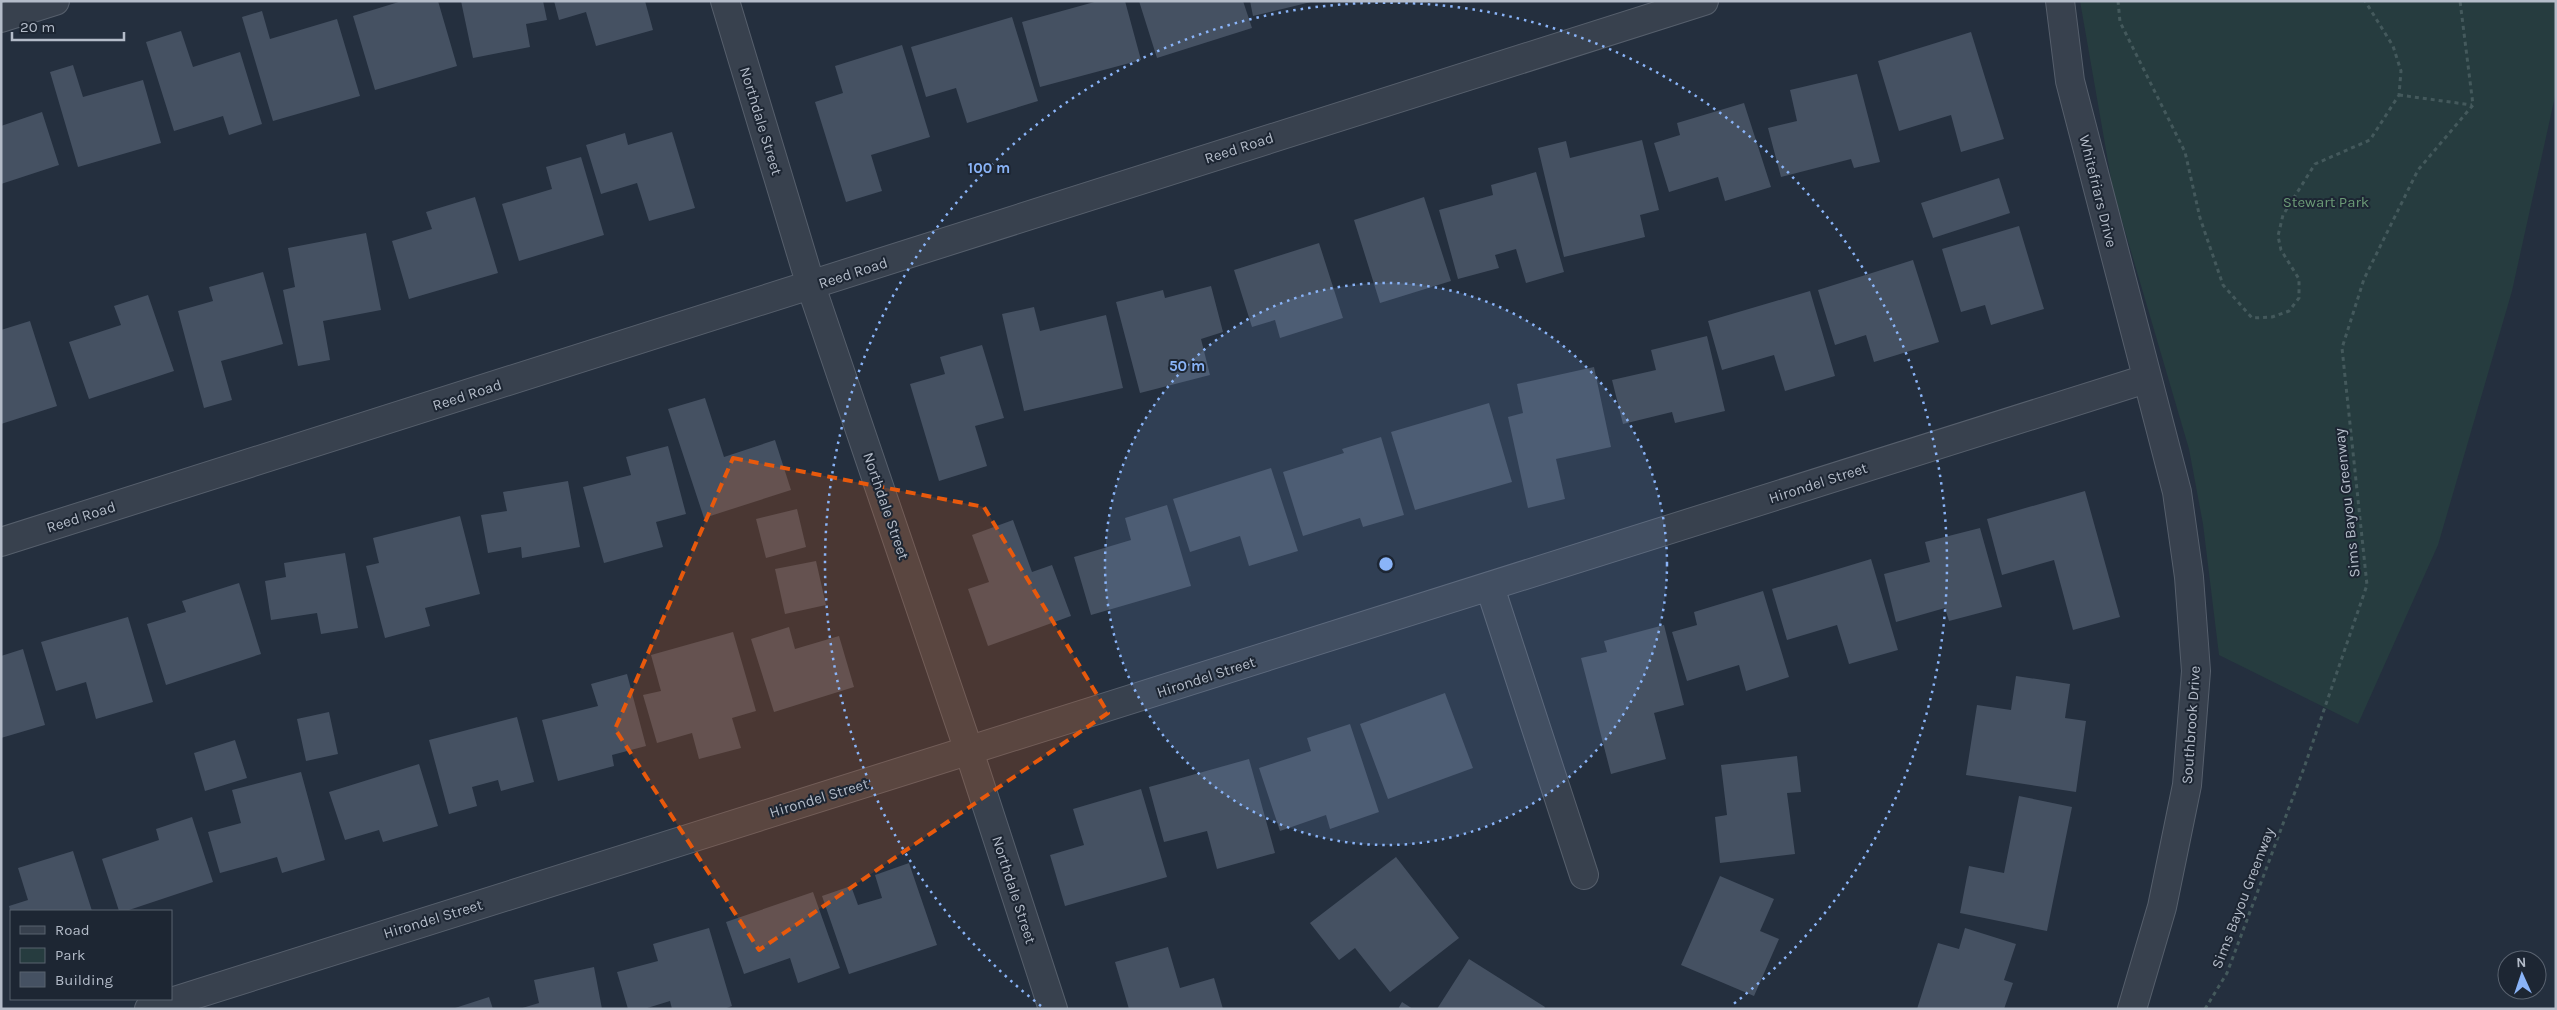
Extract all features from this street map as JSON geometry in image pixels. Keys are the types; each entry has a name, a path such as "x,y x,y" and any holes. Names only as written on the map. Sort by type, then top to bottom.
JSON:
{"street":[{"path":"1,18 54,1"},
{"name":"Northdale Street","path":"725,1 811,286 969,751 1053,1009"},
{"name":"Reed Road","path":"1,542 1704,1"},
{"name":"Whitefriars Drive","path":"2060,1 2070,81 2146,379"},
{"name":"Hirondel Street","path":"149,1009 2146,379"},
{"name":"Southbrook Drive","path":"2132,1009 2162,907 2187,785 2196,671 2189,577 2177,492 2146,379"},
{"path":"1490,587 1584,875"}],"path":[{"path":"2118,1 2120,22 2184,152 2200,218 2222,285 2252,318 2272,317 2289,311 2299,298 2299,279 2281,250 2278,236 2283,215 2315,164 2370,140 2399,95 2401,71 2393,46 2365,1"},
{"path":"2399,95 2472,105 2460,1"},
{"name":"Sims Bayou Greenway","path":"2205,1009 2227,973 2304,768 2367,584 2342,348 2364,279 2418,170 2472,105"}],"highlighted area":[{"path":"733,458 984,507 1108,713 759,950 615,729"}],"green space":[{"name":"Stewart Park","path":"2080,1 2556,1 2556,92 2512,291 2438,545 2358,724 2219,655 2203,524 2189,449 2113,190"}],"building":[{"path":"402,1 438,1 457,66 375,90 353,16"},
{"path":"461,1 543,1 547,20 526,24 530,47 473,58"},
{"path":"554,1 645,1 653,30 596,46 586,12 559,20"},
{"path":"1098,1 1125,1 1141,60 1040,87 1022,22"},
{"path":"1139,1 1243,1 1252,28 1157,58"},
{"path":"1250,1 1311,1 1311,2 1253,16"},
{"path":"262,11 270,39 337,19 360,96 273,121 242,17"},
{"path":"1012,17 1038,101 967,123 956,88 926,97 911,47"},
{"path":"181,31 193,67 240,52 262,124 229,135 223,116 174,131 146,42"},
{"path":"1971,32 2004,139 1961,152 1951,115 1899,131 1878,61"},
{"path":"902,45 930,137 871,155 882,191 846,202 815,102 843,93 835,66"},
{"path":"73,65 83,97 143,80 161,143 78,167 50,72"},
{"path":"1857,74 1880,162 1854,168 1851,159 1781,177 1768,128 1797,121 1790,90"},
{"path":"1744,103 1771,187 1725,201 1718,177 1669,192 1654,143 1680,135 1677,123"},
{"path":"42,112 59,165 1,184 1,126"},
{"path":"672,132 695,208 649,221 637,183 601,194 586,145 625,133 628,145"},
{"path":"1642,140 1659,210 1640,215 1645,237 1564,257 1538,148 1566,141 1570,158"},
{"path":"581,157 604,235 519,261 502,204 552,189 546,167"},
{"path":"1536,172 1564,272 1526,283 1516,249 1495,255 1499,268 1458,279 1439,210 1493,195 1491,185"},
{"path":"1999,178 2010,213 1933,238 1921,203"},
{"path":"475,197 498,273 409,299 392,241 432,229 426,212"},
{"path":"1424,197 1451,281 1380,303 1354,220"},
{"path":"2019,226 2044,309 1991,325 1985,305 1961,312 1942,249"},
{"path":"366,233 381,310 323,321 330,360 298,366 283,290 295,287 288,248"},
{"path":"1319,243 1343,318 1280,338 1275,320 1252,327 1234,270"},
{"path":"1913,260 1939,342 1874,362 1866,335 1835,345 1818,290"},
{"path":"263,272 283,344 221,361 232,400 204,408 178,311 213,301 209,287"},
{"path":"1211,286 1223,332 1201,339 1210,375 1140,393 1116,302 1163,290 1165,298"},
{"path":"1810,291 1835,376 1785,391 1774,355 1722,370 1708,321"},
{"path":"148,295 174,371 89,399 69,342 121,325 114,306"},
{"path":"1034,307 1040,331 1106,315 1123,388 1024,411 1002,314"},
{"path":"30,321 57,406 1,424 1,330"},
{"path":"1707,336 1725,411 1675,423 1672,412 1623,424 1612,380 1656,370 1651,350"},
{"path":"982,345 1004,418 975,426 987,466 939,481 910,384 945,374 940,357"},
{"path":"1594,367 1611,447 1556,459 1565,499 1528,508 1508,417 1523,413 1517,384"},
{"path":"705,398 724,457 775,440 791,490 704,518 668,409"},
{"path":"1489,403 1512,482 1415,510 1391,432"},
{"path":"1381,437 1404,515 1363,527 1360,518 1303,536 1283,472 1344,453 1342,449"},
{"path":"668,446 686,514 656,522 663,547 604,563 583,487 631,475 626,457"},
{"path":"1271,468 1298,551 1249,566 1240,536 1190,552 1173,499"},
{"path":"568,481 580,547 522,558 521,547 488,553 481,515 507,511 503,492"},
{"path":"2085,491 2120,617 2073,630 2054,560 2002,575 1987,519"},
{"path":"1167,505 1191,586 1091,615 1074,557 1131,540 1125,518"},
{"path":"797,509 806,547 766,558 756,519"},
{"path":"460,516 480,594 425,608 430,626 385,638 366,566 379,563 373,538"},
{"path":"1013,520 1032,572 1052,565 1071,616 988,646 968,589 989,582 972,535"},
{"path":"1980,528 2002,607 1949,621 1945,608 1896,622 1884,574 1930,562 1925,542"},
{"path":"345,553 358,628 321,634 317,613 271,620 265,581 286,577 284,563"},
{"path":"1871,559 1898,650 1849,664 1837,625 1787,640 1772,589"},
{"path":"816,561 826,605 785,614 775,569"},
{"path":"239,583 261,654 166,685 147,624 186,612 182,601"},
{"path":"1763,591 1789,677 1746,691 1739,665 1687,681 1672,632 1697,625 1694,612"},
{"path":"128,617 153,702 96,719 86,682 56,691 41,642"},
{"path":"1664,625 1684,705 1654,713 1666,759 1611,774 1581,658 1607,652 1604,641"},
{"path":"789,627 795,649 839,636 854,687 774,712 751,639"},
{"path":"733,632 756,711 732,718 741,748 699,759 692,733 657,743 643,695 661,691 651,655"},
{"path":"23,649 45,725 1,738 1,656"},
{"path":"627,674 646,746 612,755 614,766 558,781 542,720 598,706 591,684"},
{"path":"2016,676 2070,684 2065,718 2086,721 2076,792 1966,775 1977,705 2011,710"},
{"path":"1445,693 1473,768 1388,799 1360,724"},
{"path":"329,712 338,754 306,761 297,719"},
{"path":"517,717 534,782 501,791 498,780 472,787 477,806 449,814 429,740"},
{"path":"1350,724 1379,812 1330,829 1326,815 1280,831 1259,768 1311,751 1307,738"},
{"path":"235,740 247,778 205,791 194,753"},
{"path":"1797,756 1801,792 1787,793 1795,854 1720,863 1715,817 1727,815 1721,765"},
{"path":"1249,759 1275,853 1217,869 1207,831 1164,842 1149,787"},
{"path":"419,764 438,826 383,842 379,830 345,840 329,792"},
{"path":"301,772 325,860 282,873 277,857 220,873 208,832 241,823 232,790"},
{"path":"1141,789 1167,877 1065,906 1050,855 1084,845 1073,809"},
{"path":"2019,796 2072,807 2047,931 1960,913 1969,866 2004,873"},
{"path":"192,817 213,882 129,910 119,910 102,859 159,840 156,829"},
{"path":"73,851 92,910 10,911 9,906 28,900 18,868"},
{"path":"1396,857 1459,938 1390,992 1355,948 1339,960 1310,923"},
{"path":"909,863 937,945 849,974 822,896 851,886 858,905 882,898 875,875"},
{"path":"1720,876 1774,899 1760,931 1779,939 1754,996 1681,965"},
{"path":"813,892 840,968 798,983 790,958 744,974 726,922"},
{"path":"709,928 732,1006 724,1009 672,1009 670,1001 644,1009 628,1009 617,972 658,961 653,944"},
{"path":"1965,928 2016,944 2004,980 2013,983 2004,1009 1917,1009 1938,943 1959,949"},
{"path":"1168,947 1180,988 1214,978 1223,1009 1129,1009 1115,962"},
{"path":"1469,959 1545,1007 1544,1009 1437,1009"},
{"path":"594,967 602,1009 519,1009 539,1003 534,980"},
{"path":"489,997 493,1009 455,1009 455,1008"},
{"path":"1402,1002 1413,1009 1398,1009"}]}
